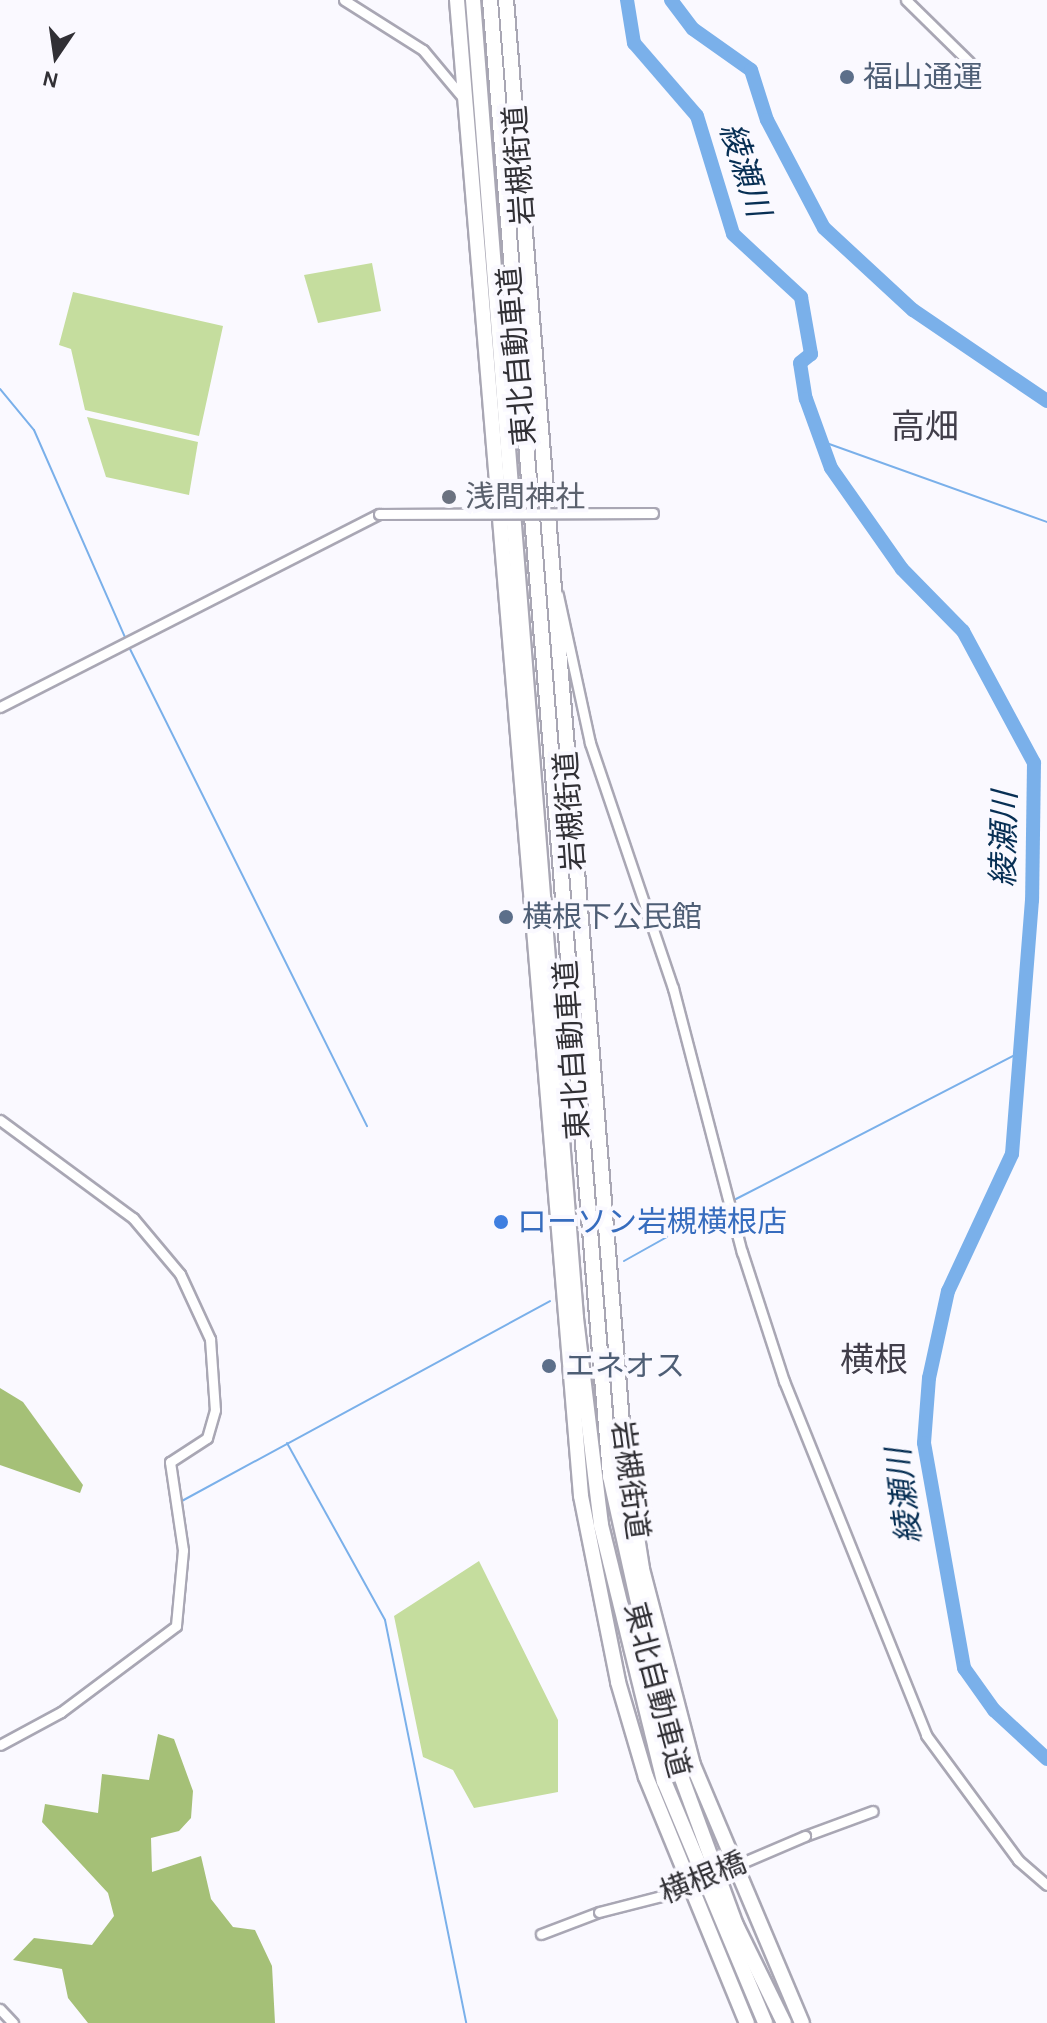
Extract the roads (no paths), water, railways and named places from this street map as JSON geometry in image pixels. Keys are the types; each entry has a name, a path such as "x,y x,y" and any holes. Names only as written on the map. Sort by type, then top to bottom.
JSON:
{"highway":[{"name":"岩槻街道","path":"457,0 581,1496 642,1764 747,2023"},
{"name":"東北自動車道","path":"473,0 576,1318 598,1510 626,1649 664,1781 765,2023"},
{"name":"東北自動車道","path":"490,0 610,1476 638,1628 670,1746 736,1925 784,2023"},
{"name":"岩槻街道","path":"506,0 613,1350 642,1569 693,1765 802,2023"}],"street":[{"path":"344,0 423,50 464,99"},
{"path":"906,0 969,62"},
{"path":"0,707 379,514 653,513"},
{"path":"552,585 574,648 590,743 673,988 742,1252 784,1381 926,1735 1018,1860 1047,1885"},
{"path":"0,1120 133,1218 180,1274 210,1339 215,1410 207,1438 170,1462 183,1550 176,1626 61,1712 0,1745"},
{"name":"横根橋","path":"541,1934 599,1912 669,1894 805,1836 873,1811"},
{"path":"0,2009 13,2023"}],"waterway":[{"name":"綾瀬川","path":"627,0 634,43 697,116 733,234 801,297 811,354 800,363 806,399 831,468 902,569 963,631 1034,763 1032,900 1012,1154 948,1291 929,1378 924,1443 964,1668 994,1710 1047,1759"},
{"path":"671,0 693,29 751,70 767,120 824,228 913,310 1047,401"},
{"path":"0,389 34,430 125,637"},
{"path":"818,440 1047,522"},
{"path":"129,647 367,1126"},
{"path":"734,1200 1019,1053"},
{"path":"624,1261 724,1205"},
{"path":"180,1502 550,1301"},
{"path":"287,1443 385,1620 466,2023"}],"place":[{"name":"福山通運","path":"847,77"},
{"name":"浅間神社","path":"449,497"},
{"name":"横根下公民館","path":"506,917"},
{"name":"ローソン岩槻横根店","path":"501,1222"},
{"name":"エネオス","path":"549,1366"}],"district":[{"name":"高畑","path":"925,428"},
{"name":"横根","path":"874,1361"}]}
